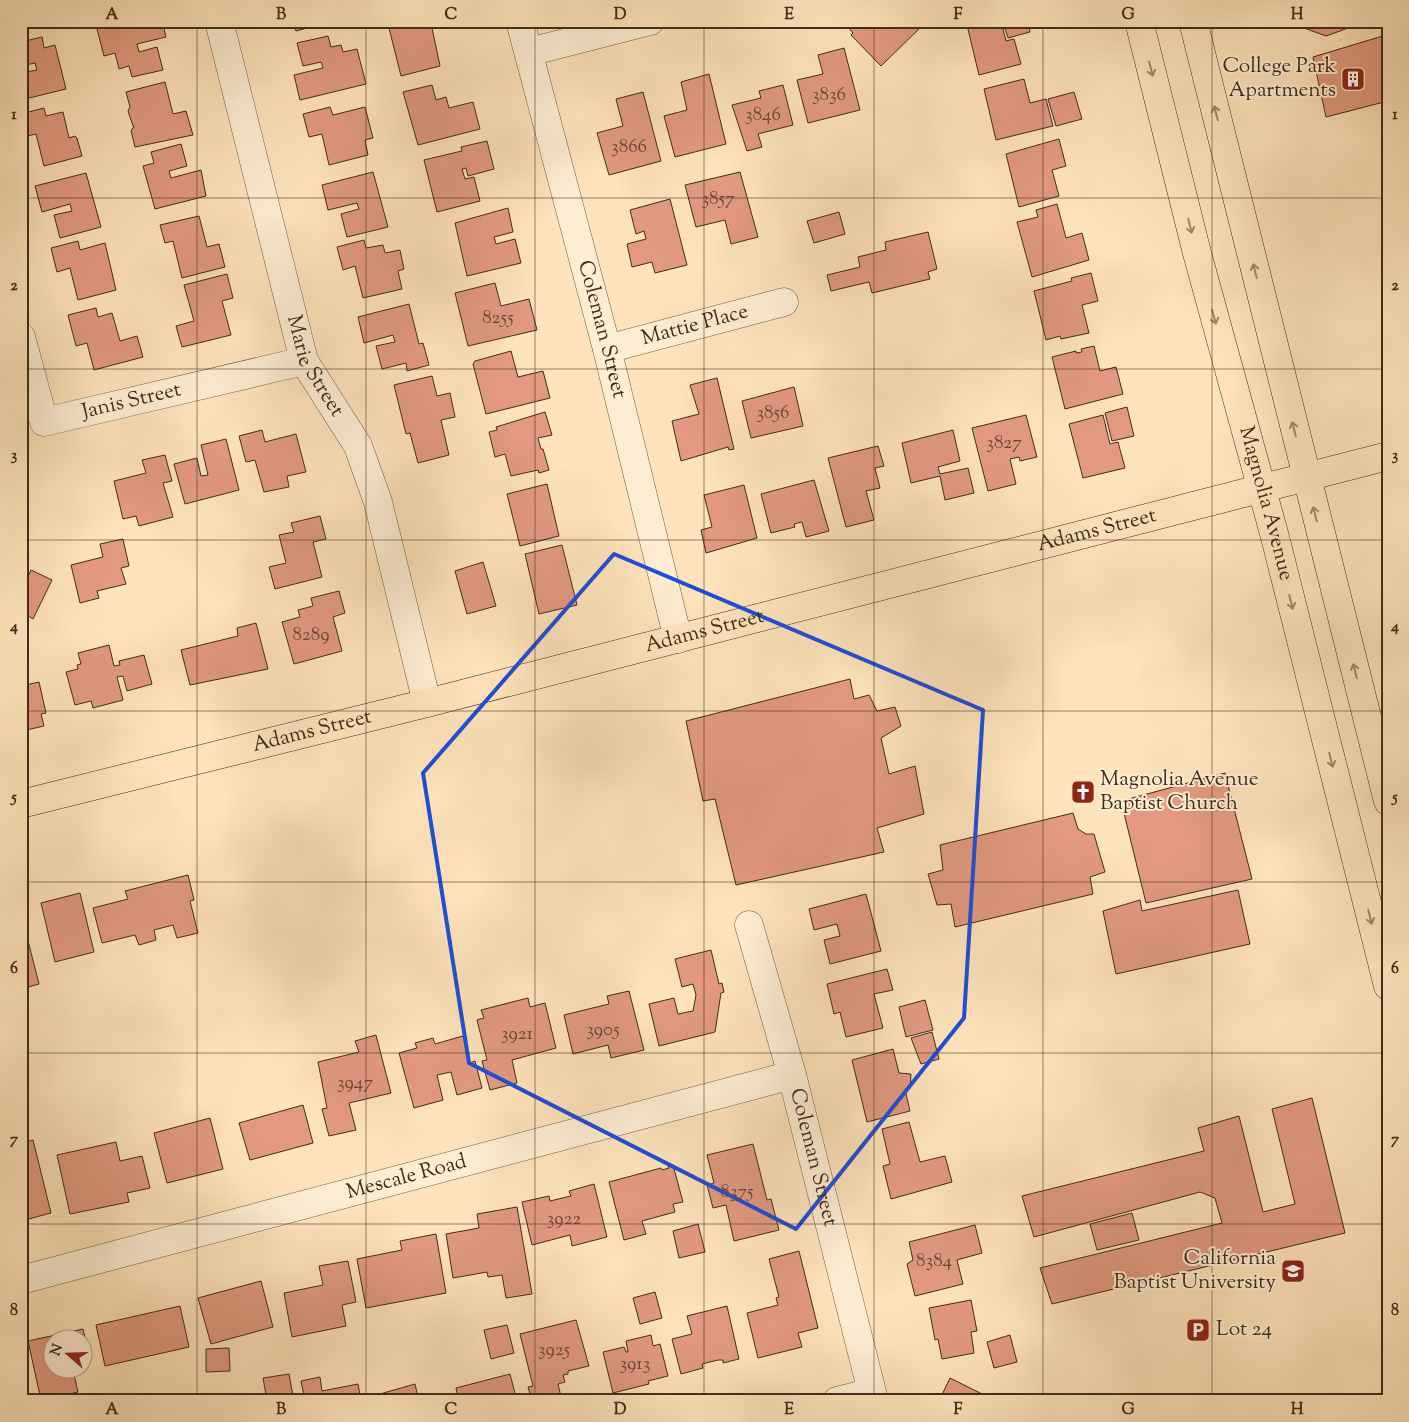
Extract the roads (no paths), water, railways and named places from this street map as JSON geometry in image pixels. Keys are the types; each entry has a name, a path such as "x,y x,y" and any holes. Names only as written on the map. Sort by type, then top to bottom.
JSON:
{"main road":[{"name":"Magnolia Avenue","path":"1139,21 1197,253 1262,487 1388,986"},
{"path":"1193,21 1305,476 1388,801"},
{"name":"Adams Street","path":"21,804 427,703 1388,456"}],"street":[{"name":"Marie Street","path":"220,21 304,361 358,446 378,502 427,703"},
{"name":"Coleman Street","path":"520,21 608,350 678,639"},
{"path":"529,52 650,21"},
{"name":"Mattie Place","path":"608,350 784,302"},
{"name":"Janis Street","path":"21,337 44,422 304,361"},
{"name":"Coleman Street","path":"748,925 792,1075 872,1392 837,1401"},
{"name":"Mescale Road","path":"21,1280 792,1075"}],"place":[{"name":"College Park Apartments","path":"1353,79"},
{"name":"Magnolia Avenue Baptist Church","path":"1083,792"},
{"name":"California Baptist University","path":"1293,1271"},
{"name":"Lot 24","path":"1198,1330"}]}
